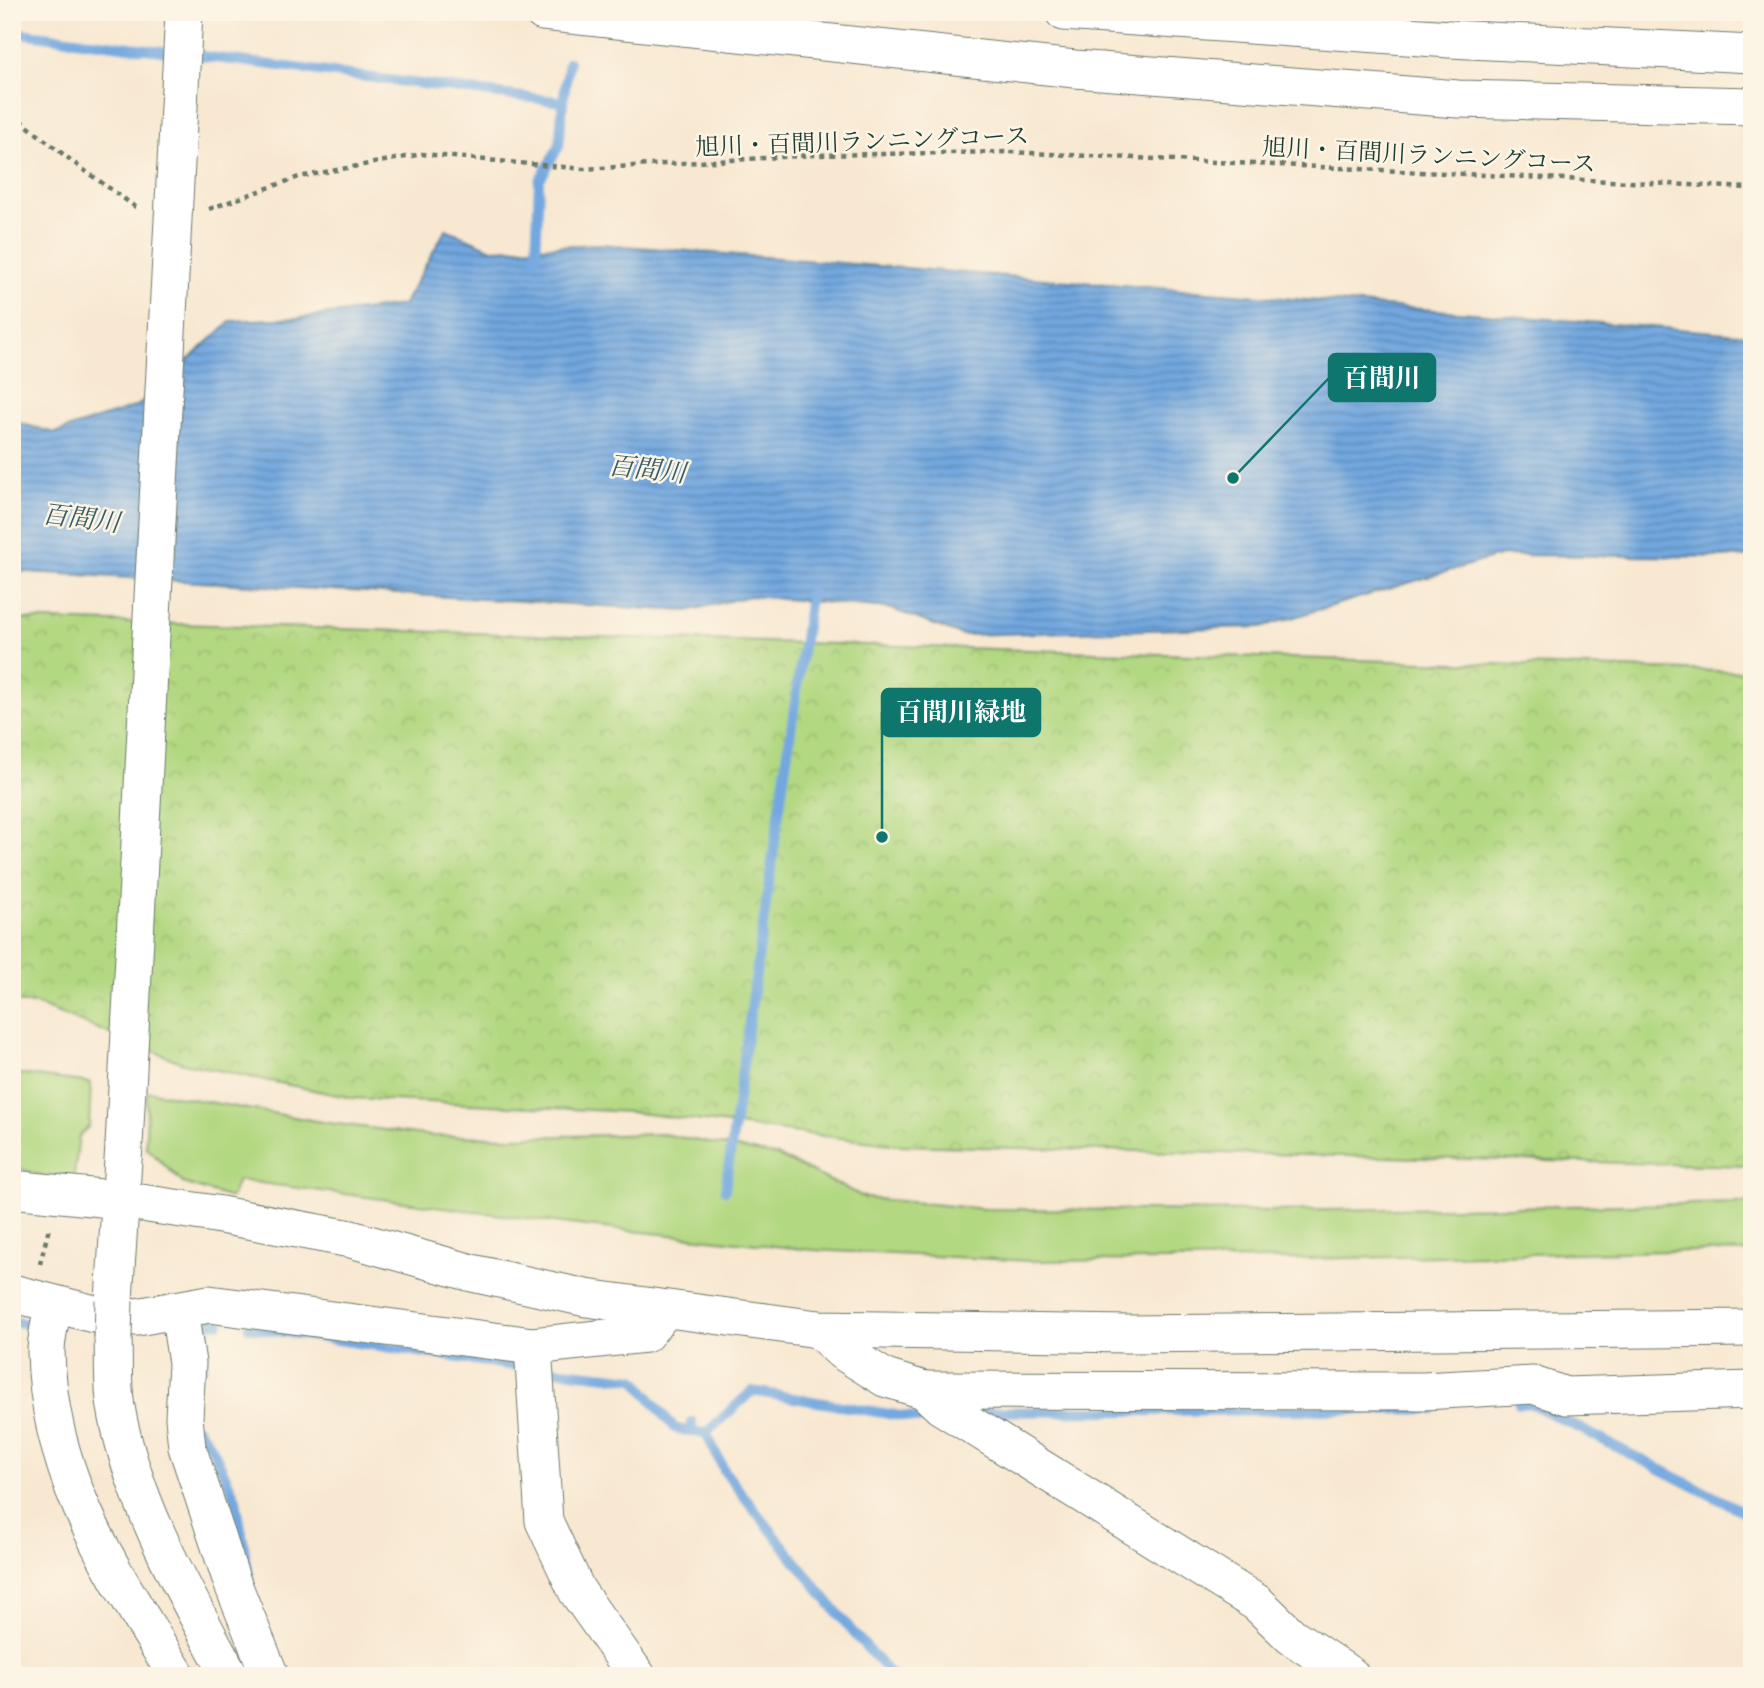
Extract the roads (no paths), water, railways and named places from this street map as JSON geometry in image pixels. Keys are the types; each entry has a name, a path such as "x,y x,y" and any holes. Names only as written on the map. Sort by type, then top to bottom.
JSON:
{"street":[{"path":"184,12 113,1338 116,1405 127,1457 170,1565 230,1676"},
{"path":"544,12 1075,69 1445,98 1752,106"},
{"path":"1064,12 1408,17 1752,54"},
{"path":"12,1189 121,1200 215,1214 351,1239 472,1273 586,1297 818,1329 1127,1334 1752,1328"},
{"path":"12,1293 52,1314 94,1314 181,1321 209,1304 534,1361 646,1334 666,1309"},
{"path":"52,1314 46,1350 54,1428 76,1500 105,1558 177,1676"},
{"path":"181,1321 187,1363 184,1418 187,1447 232,1582 270,1676"},
{"path":"818,1329 842,1350 885,1378 944,1406 1258,1603 1291,1636 1352,1676"},
{"path":"534,1361 544,1521 577,1591 637,1676"},
{"path":"944,1406 1533,1385 1566,1396 1752,1390"}],"water":[{"path":"446,229 492,249 601,244 1752,335 1752,557 1502,555 1261,627 961,635 889,608 750,596 687,611 12,571 12,421 55,433 137,406 231,321 299,318 403,305"}],"waterway":[{"path":"12,32 563,102 569,62"},
{"path":"536,258 539,181 559,146 563,102"},
{"path":"725,1190 811,590"},
{"path":"12,1321 36,1326"},
{"path":"203,1367 207,1322 219,1323"},
{"path":"249,1327 508,1365 635,1379 674,1428 691,1432 692,1422"},
{"path":"691,1432 706,1433 752,1391 919,1419 940,1416"},
{"path":"1519,1404 1530,1403 1752,1516"},
{"path":"970,1412 1433,1409"},
{"path":"197,1428 212,1447 236,1499 250,1582"},
{"path":"706,1433 725,1472 852,1631 892,1676"}],"place":[{"name":"百間川","path":"1233,478"},
{"name":"百間川緑地","path":"882,837"}]}
